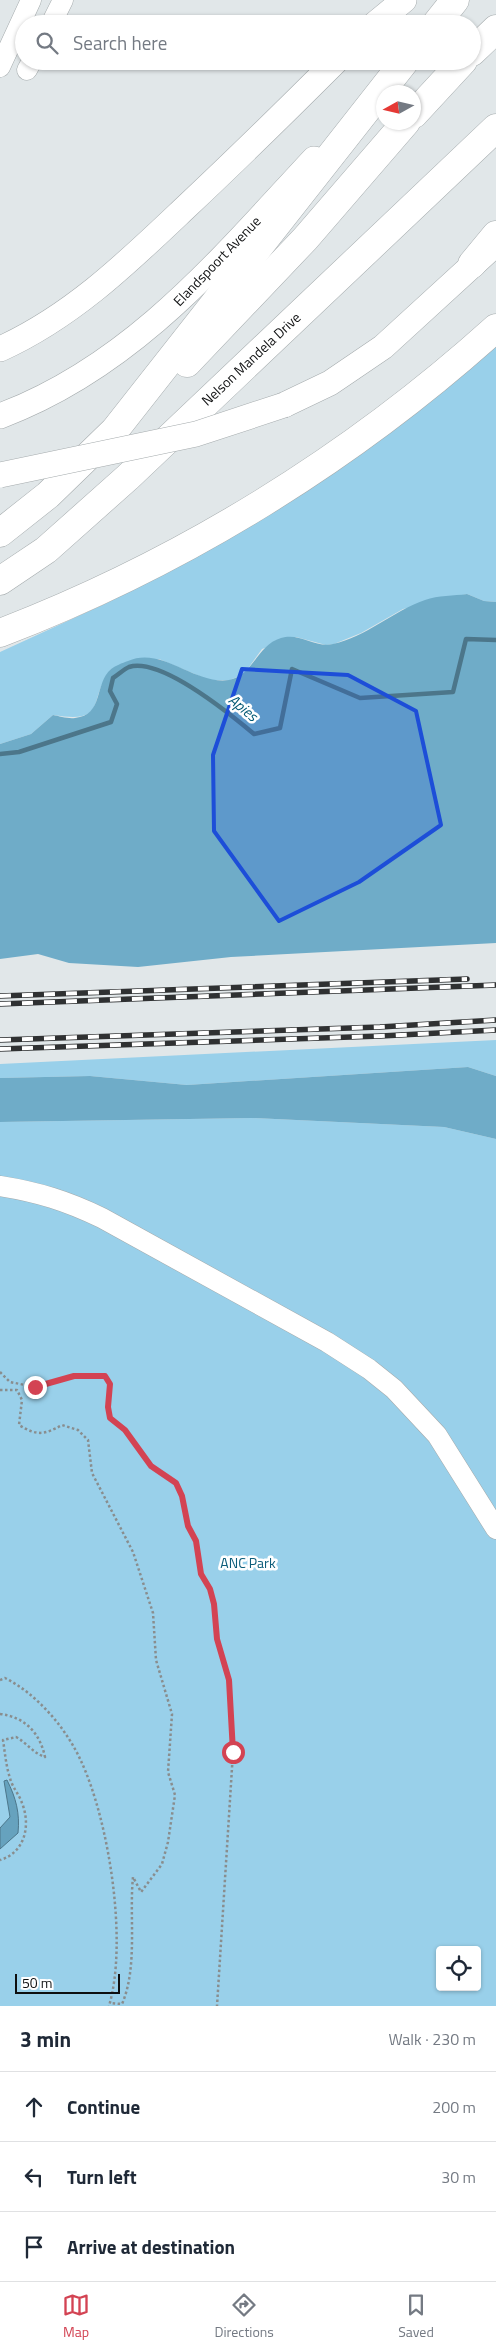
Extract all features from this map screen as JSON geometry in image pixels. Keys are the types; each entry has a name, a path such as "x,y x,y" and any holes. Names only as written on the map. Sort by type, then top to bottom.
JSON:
{"highway":[{"path":"443,15 455,0"},
{"path":"481,43 496,29"},
{"path":"115,430 398,70"},
{"path":"421,107 456,70"},
{"name":"Nelson Mandela Drive","path":"0,581 46,550 128,477 496,128"},
{"path":"0,533 48,494 202,349 305,239 399,130"},
{"path":"472,264 496,235"},
{"path":"0,633 36,619 150,565 264,503 354,442 444,375 496,328"}],"main road":[{"path":"386,15 404,0"},
{"path":"0,349 40,329 106,281 275,123 327,70"},
{"name":"Elandspoort Avenue","path":"0,416 68,384 100,364 154,324 204,276 397,70"},
{"path":"0,475 196,434 284,405 330,384 376,352 414,321 472,264 496,244"}],"lane":[{"path":"24,15 31,0"},
{"path":"56,15 63,0"},
{"path":"0,67 15,35"},
{"path":"0,1186 43,1193 74,1204 327,1342 370,1369 394,1389 437,1435 496,1529"}],"path":[{"path":"0,1372 10,1382 35,1387 74,1376 105,1376 110,1384 108,1407 110,1418 125,1430 151,1466 176,1483 182,1496 188,1526 196,1541 201,1574 210,1589 214,1604 217,1639 229,1680 232,1720 233,1752 217,2006"},
{"path":"0,1390 17,1390 22,1400 20,1425 30,1432 46,1434 62,1426 78,1430 88,1440 92,1473 133,1552 153,1613 156,1660 172,1714 168,1772 174,1795 168,1842 162,1864 141,1892 132,1877 132,1946 127,1993 123,2005 110,2005 114,1989 117,1931 108,1850 101,1817 81,1761 68,1738 33,1697 5,1678 0,1680"},
{"path":"0,1714 13,1716 30,1728 41,1739 45,1757 35,1753 27,1743 16,1737 3,1740 10,1780 23,1803 27,1826 21,1846 8,1858 0,1860"}],"highlighted area":[{"path":"242,669 348,675 416,711 441,825 359,882 279,921 214,831 213,755"}],"green space":[{"path":"496,346 496,602 484,601 467,594 403,609 361,633 334,644 326,645 296,637 262,649 244,674 230,680 209,680 159,659 111,669 104,680 90,713 71,717 53,715 31,734 0,744 0,652 109,602 217,544"},
{"path":"496,1040 496,1076 468,1067 187,1085 90,1076 0,1078 0,1064"},
{"name":"ANC Park","path":"252,1118 444,1127 496,1139 496,2006 0,2006 0,1122"}],"shaded area":[{"path":"467,594 484,601 496,602 496,943 231,957 138,967 69,963 38,954 0,959 0,744 31,734 53,715 67,718 84,716 95,705 106,675 111,669 128,661 153,658 203,677 229,680 244,673 266,647 281,638 294,637 320,644 333,644 357,636 413,605 430,598"},
{"path":"468,1067 496,1076 496,1139 444,1127 252,1118 0,1122 0,1078 90,1076 187,1085"},
{"path":"7,1780 17,1806 18,1833 0,1849 0,1828 10,1817 4,1781"}],"waterway":[{"name":"Apies","path":"0,754 19,752 111,722 117,704 110,691 113,678 129,667 143,666 159,670 176,679 212,701 254,734 280,728 292,669 360,698 453,692 466,639 496,640"}],"railway":[{"path":"0,996 467,979"},
{"path":"0,1004 496,985"},
{"path":"0,1040 380,1027 496,1020"},
{"path":"0,1049 381,1036 496,1030"}],"route":[{"path":"35,1387 74,1376 89,1374 105,1376 110,1384 108,1407 110,1418 125,1430 151,1466 176,1483 182,1496 188,1526 196,1541 201,1574 210,1589 214,1604 217,1639 229,1680 233,1752"}]}
